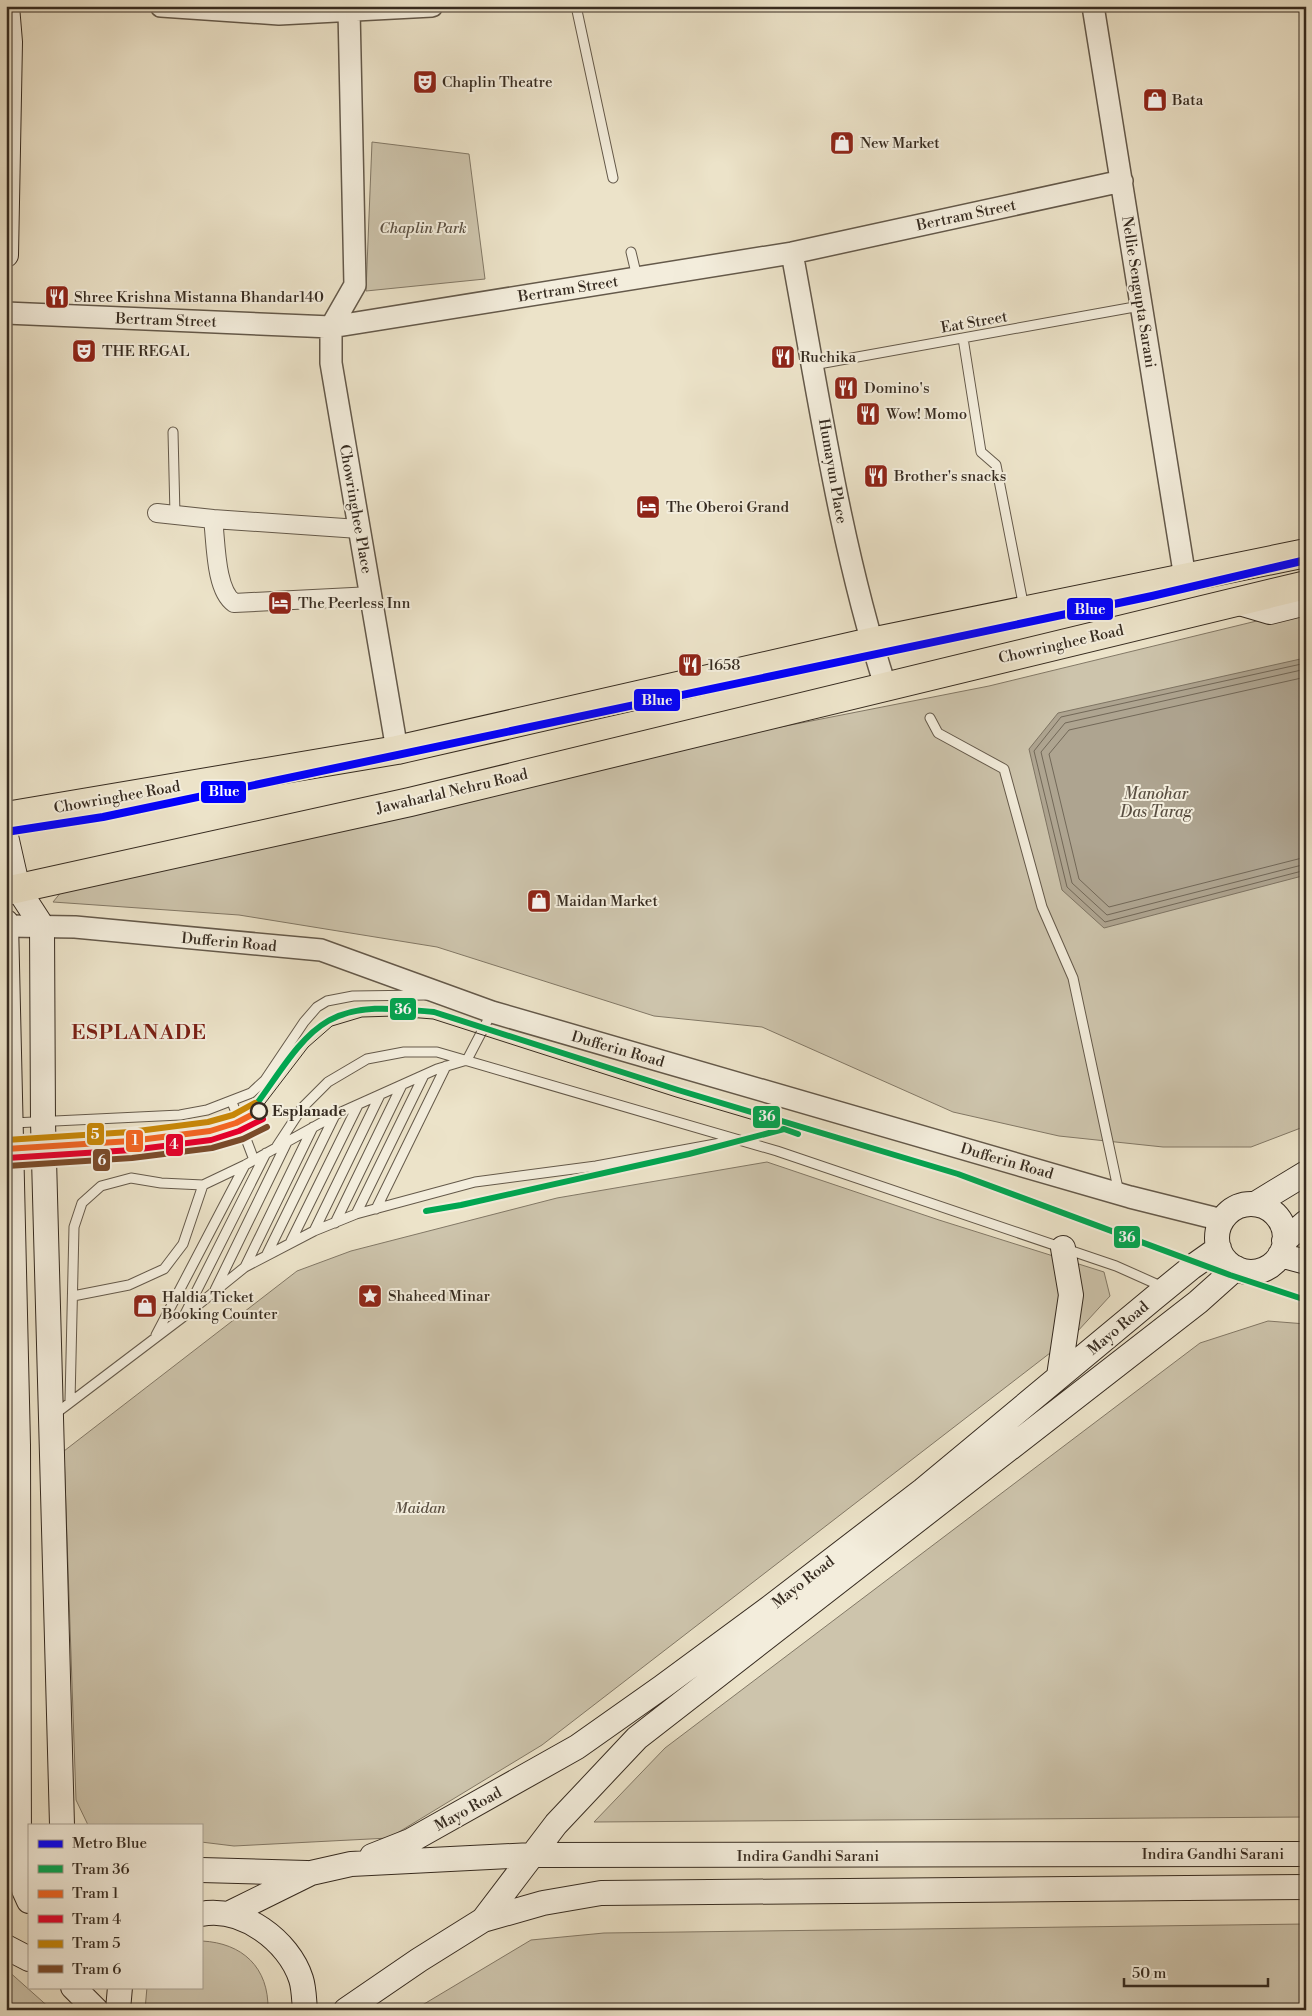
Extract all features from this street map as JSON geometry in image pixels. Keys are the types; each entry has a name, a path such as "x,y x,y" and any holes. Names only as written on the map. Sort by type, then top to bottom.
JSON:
{"main road":[{"path":"6,255 10,42 7,6"},
{"path":"1226,570 1253,551 1306,540"},
{"name":"Chowringhee Road","path":"6,816 398,750 871,642 1306,553"},
{"name":"Chowringhee Road","path":"885,686 1306,585"},
{"path":"1236,602 1270,612 1306,604"},
{"name":"Jawaharlal Nehru Road","path":"12,890 410,802 885,686"},
{"path":"6,836 12,890 42,926 43,1122 62,1824"},
{"path":"7,924 17,1412 18,1856 24,1890 28,1899"},
{"path":"1254,1204 1306,1173"},
{"path":"1282,1248 1283,1227 1279,1218 1264,1206 1245,1204 1236,1207 1222,1220 1218,1229 1219,1248 1223,1257 1236,1268 1257,1271 1274,1262 1282,1248 1306,1222"},
{"path":"1059,1376 1071,1295 1063,1248"},
{"name":"Mayo Road","path":"351,1864 410,1841 577,1747 662,1687 923,1490 1166,1288 1219,1248"},
{"path":"1282,1248 1306,1262"},
{"name":"Mayo Road","path":"483,1920 556,1824 637,1738 1198,1302 1236,1268"},
{"path":"17,1412 52,1417"},
{"name":"Indira Gandhi Sarani","path":"311,1873 351,1864 532,1855 1306,1854"},
{"path":"202,1870 311,1873"},
{"path":"209,1913 311,1873"},
{"path":"346,2010 483,1920 543,1902 601,1893 1306,1886"},
{"path":"209,1913 260,1926 285,1948 301,1979 305,2010"},
{"path":"6,1947 28,1959"},
{"path":"74,1988 96,2010"},
{"path":"118,2010 120,1988"}],"street":[{"path":"161,6 278,10 349,10 432,6"},
{"name":"Nellie Sengupta Sarani","path":"1093,6 1122,181 1140,306 1186,578"},
{"path":"331,327 355,285 349,10"},
{"name":"Bertram Street","path":"6,313 331,327 792,253 1122,181"},
{"name":"Humayun Place","path":"792,253 846,544 871,642 885,686"},
{"name":"Chowringhee Place","path":"331,327 331,363 398,750"},
{"path":"166,514 359,529"},
{"path":"213,519 220,583 228,599 234,602 372,596"},
{"name":"Dufferin Road","path":"7,924 75,927 321,950 492,1012 1120,1194 1222,1220"}],"lane":[{"path":"576,6 613,178"},
{"path":"631,252 637,278"},
{"name":"Eat Street","path":"813,365 1140,306"},
{"path":"962,338 981,452 996,465 1024,611"},
{"path":"166,514 173,432"},
{"path":"930,718 938,733 1004,769 1042,907 1073,978 1120,1194"},
{"path":"11,1123 180,1115 207,1110 232,1102 251,1093 265,1080 304,1022 317,1007 327,1001 353,996 441,994"},
{"path":"70,1401 74,1227 82,1203 101,1186 131,1178 161,1183 203,1185 245,1165 288,1140 358,1104 446,1066 467,1060 492,1012"},
{"path":"277,1146 302,1108 328,1082 367,1059 404,1052 437,1052 740,1140 1116,1266 1166,1288"},
{"path":"376,1208 446,1066"},
{"path":"356,1214 424,1075"},
{"path":"335,1223 402,1085"},
{"path":"314,1231 380,1095"},
{"path":"232,1102 254,1160"},
{"path":"291,1241 358,1104"},
{"path":"267,1254 336,1115"},
{"path":"245,1267 313,1127"},
{"path":"214,1292 288,1140"},
{"path":"52,1417 70,1401 115,1370 245,1267 291,1241 356,1214 475,1182 596,1166 740,1140"},
{"path":"183,1317 266,1153"},
{"path":"155,1338 245,1165"},
{"path":"72,1296 129,1285 164,1269 183,1244 203,1185"}],"green space":[{"name":"Chaplin Park","path":"372,142 469,154 485,279 366,291"},
{"path":"1306,609 1306,1126 1251,1147 1163,1147 1059,1136 953,1112 762,1027 654,1016 437,947 239,915 53,902 84,864 989,686"},
{"name":"Maidan","path":"767,1162 939,1220 1104,1272 1110,1296 1076,1333 542,1745 389,1838 234,1846 202,1842 202,1824 88,1824 76,1800 64,1451 297,1271 351,1251 557,1198"},
{"path":"1268,1321 1306,1324 1306,1817 594,1822 665,1748 1200,1343"},
{"path":"1306,1924 1306,2010 414,2010 531,1940 604,1933"},
{"path":"202,1941 229,1947 241,1952 250,1960 264,1981 268,2010 145,2010 147,1988 202,1988"},
{"path":"6,1969 52,2010 6,2010"}],"water":[{"name":"Manohar Das Tarag","path":"1305,658 1306,875 1104,928 1062,890 1029,749 1058,713"}],"tram line":[{"name":"36","path":"255,1106 297,1048 317,1028 328,1021 340,1015 366,1009 434,1012 678,1090 958,1174 1230,1275 1306,1300"},
{"path":"259,1111 308,1047 332,1026 362,1017 395,1016 433,1019 676,1097 784,1129"},
{"name":"5","path":"6,1140 130,1132 208,1122 233,1115 255,1103"},
{"name":"1","path":"6,1149 131,1141 210,1131 236,1123 259,1111"},
{"name":"4","path":"7,1158 132,1150 211,1140 239,1131 263,1119"},
{"name":"6","path":"7,1166 132,1158 212,1148 243,1139 267,1127"},
{"name":"36","path":"426,1211 461,1205 689,1154 784,1129 798,1134"}],"metro line":[{"name":"Blue","path":"6,832 103,817 1152,596 1306,560"}],"place":[{"name":"Chaplin Theatre","path":"425,82"},
{"name":"Bata","path":"1155,100"},
{"name":"New Market","path":"842,143"},
{"name":"Shree Krishna Mistanna Bhandar140","path":"57,297"},
{"name":"THE REGAL","path":"84,351"},
{"name":"Ruchika","path":"783,357"},
{"name":"Domino's","path":"846,388"},
{"name":"Wow! Momo","path":"868,414"},
{"name":"Brother's snacks","path":"876,476"},
{"name":"The Oberoi Grand","path":"648,507"},
{"name":"The Peerless Inn","path":"280,603"},
{"name":"1658","path":"690,665"},
{"name":"Maidan Market","path":"539,901"},
{"name":"Esplanade","path":"259,1111"},
{"name":"Shaheed Minar","path":"370,1296"},
{"name":"Haldia Ticket Booking Counter","path":"145,1306"}],"district":[{"name":"ESPLANADE","path":"139,1032"}]}
